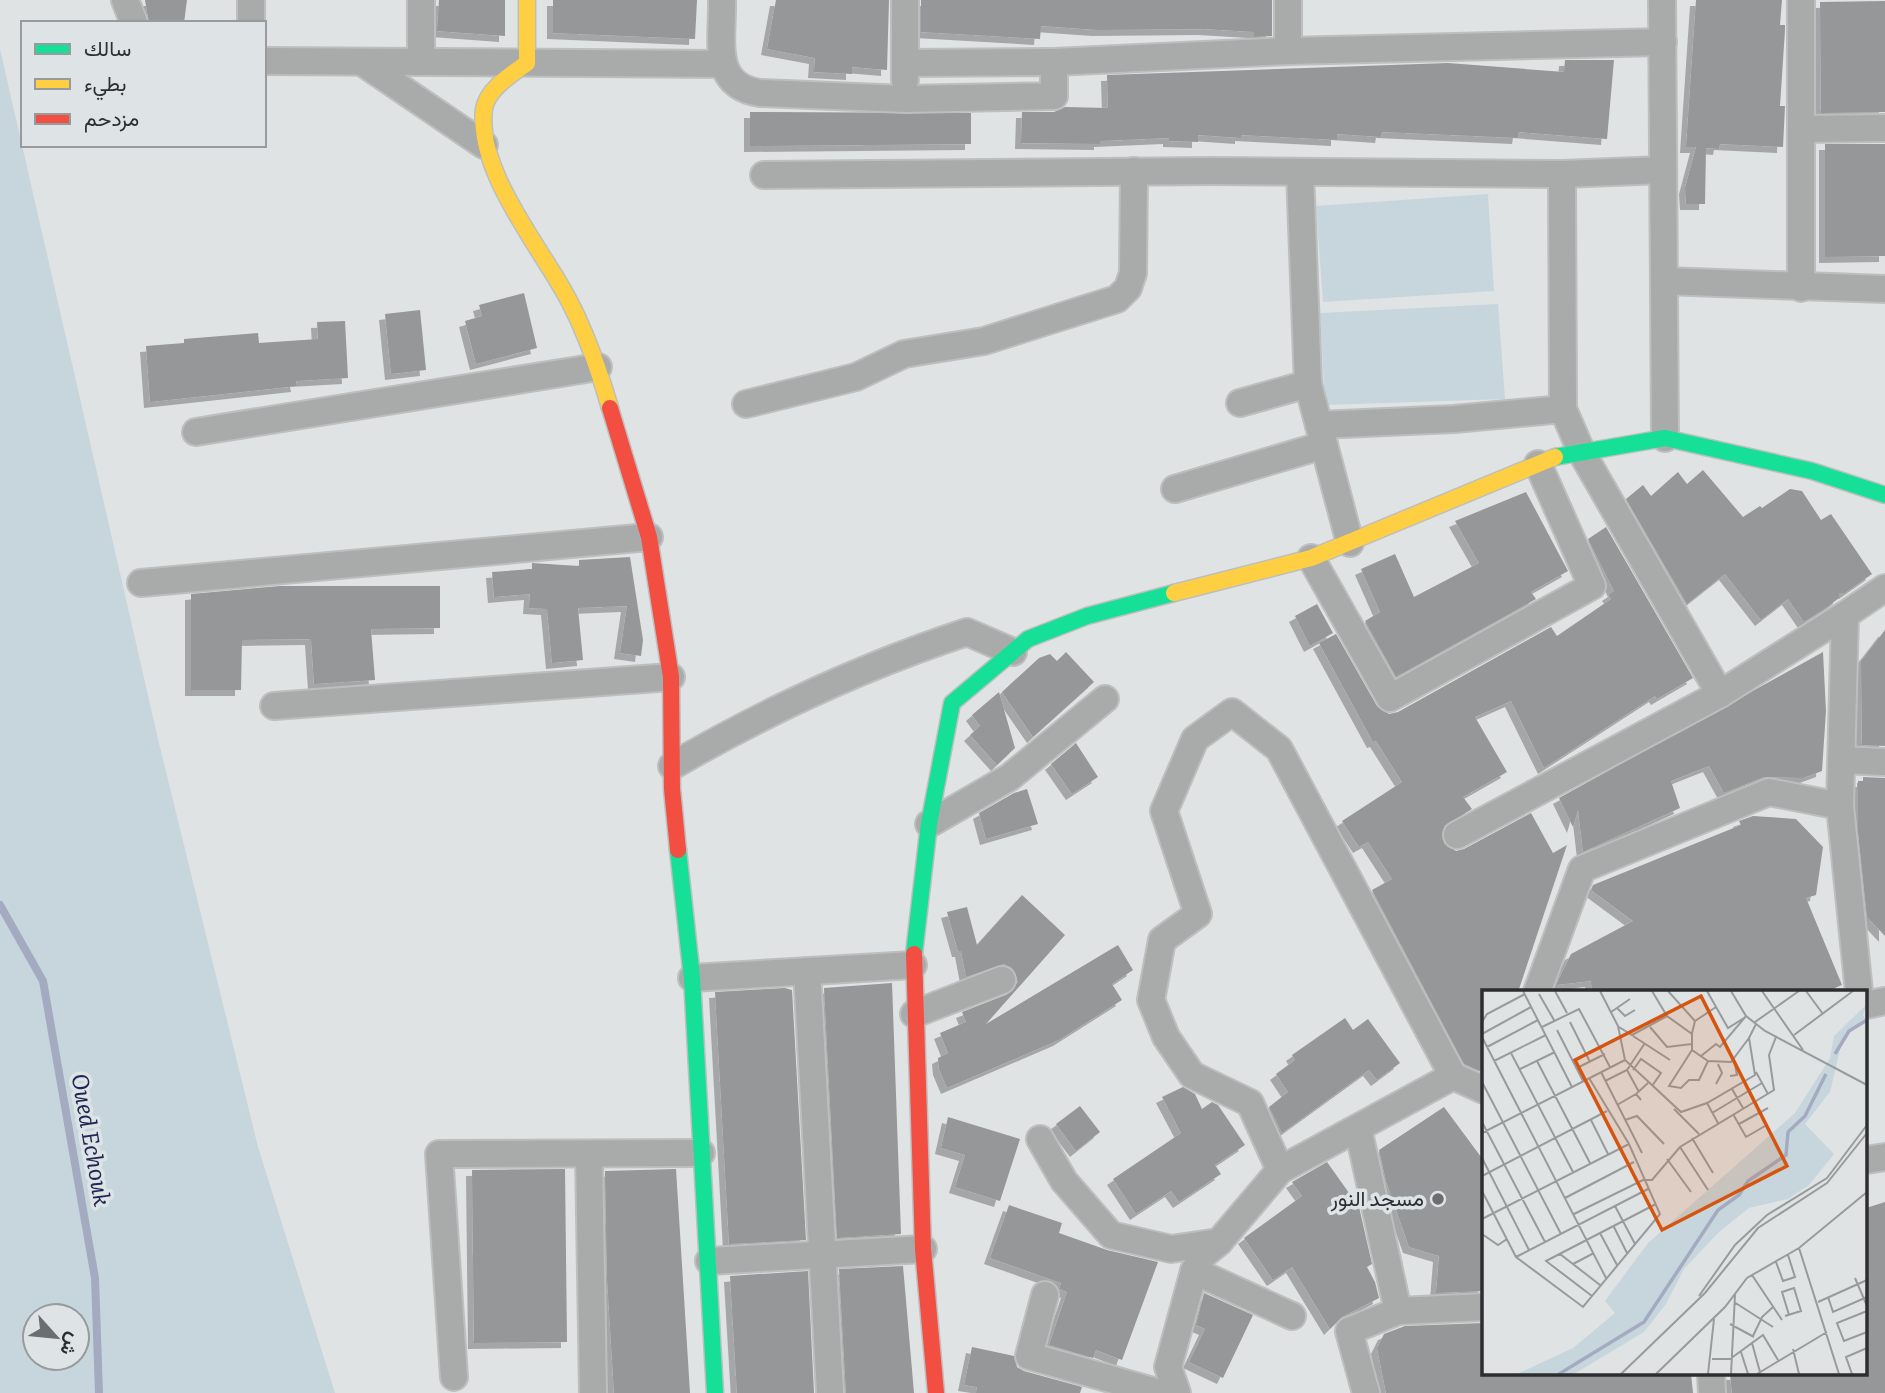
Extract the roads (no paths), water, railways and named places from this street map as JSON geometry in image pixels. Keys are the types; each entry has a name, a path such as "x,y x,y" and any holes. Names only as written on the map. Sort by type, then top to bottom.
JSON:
{"street":[{"path":"125,0 133,21"},
{"path":"251,0 251,21"},
{"path":"421,0 421,62"},
{"path":"527,0 527,63"},
{"path":"722,0 723,64 729,80 741,90 905,99 1054,96 1054,62"},
{"path":"905,0 905,99"},
{"path":"1288,0 1288,51"},
{"path":"1662,0 1665,438"},
{"path":"1801,0 1801,288"},
{"path":"905,63 1054,62 1288,51 1662,42"},
{"path":"266,61 723,64"},
{"path":"362,62 484,145"},
{"path":"527,63 501,82 484,106 484,145 499,179 568,299 598,367 649,537 671,677 672,766 692,978 715,1393"},
{"path":"1801,129 1885,128"},
{"path":"764,176 1134,171 1562,174 1663,170"},
{"path":"746,404 856,377 904,354 984,341 1117,299 1128,288 1133,273 1134,171"},
{"path":"1300,172 1308,384 1350,543"},
{"path":"1562,174 1563,409 1582,453 1720,694"},
{"path":"1664,281 1885,289"},
{"path":"196,432 598,367"},
{"path":"1240,403 1308,384"},
{"path":"1175,489 1322,435 1563,409"},
{"path":"936,1393 923,1249 913,965 929,824 953,702 1028,639 1087,616 1311,558 1553,457 1665,438 1812,471 1885,495"},
{"path":"1311,558 1390,698 1592,586 1538,464"},
{"path":"141,583 649,537"},
{"path":"1457,835 1720,694 1885,588"},
{"path":"1845,615 1840,806 1859,990"},
{"path":"672,766 754,718 890,657 967,632 1013,652"},
{"path":"274,706 671,677"},
{"path":"929,824 1010,777 1105,699"},
{"path":"1280,1170 1250,1103 1192,1075 1166,1037 1151,1000 1162,940 1198,914 1164,811 1195,739 1232,712 1279,749 1453,1076 1482,1089"},
{"path":"1842,760 1885,762"},
{"path":"1538,990 1582,869 1769,792 1840,806"},
{"path":"692,978 913,965"},
{"path":"807,971 830,1393"},
{"path":"914,1014 1002,980"},
{"path":"1177,1393 1168,1367 1194,1271 1202,1256 1219,1242 1280,1170 1453,1076"},
{"path":"1358,1128 1398,1311"},
{"path":"1040,1139 1064,1181 1111,1234 1171,1249 1219,1242"},
{"path":"454,1377 439,1154 701,1153"},
{"path":"589,1154 593,1393"},
{"path":"709,1261 923,1249"},
{"path":"1194,1271 1292,1316"},
{"path":"1045,1295 1029,1356 1160,1393"},
{"path":"1366,1393 1349,1331 1398,1311 1482,1307"}],"waterway":[{"name":"Oued Echouk","path":"0,905 43,981 95,1278 99,1393"}],"place":[{"name":"مسجد النور","path":"1438,1199"}]}
